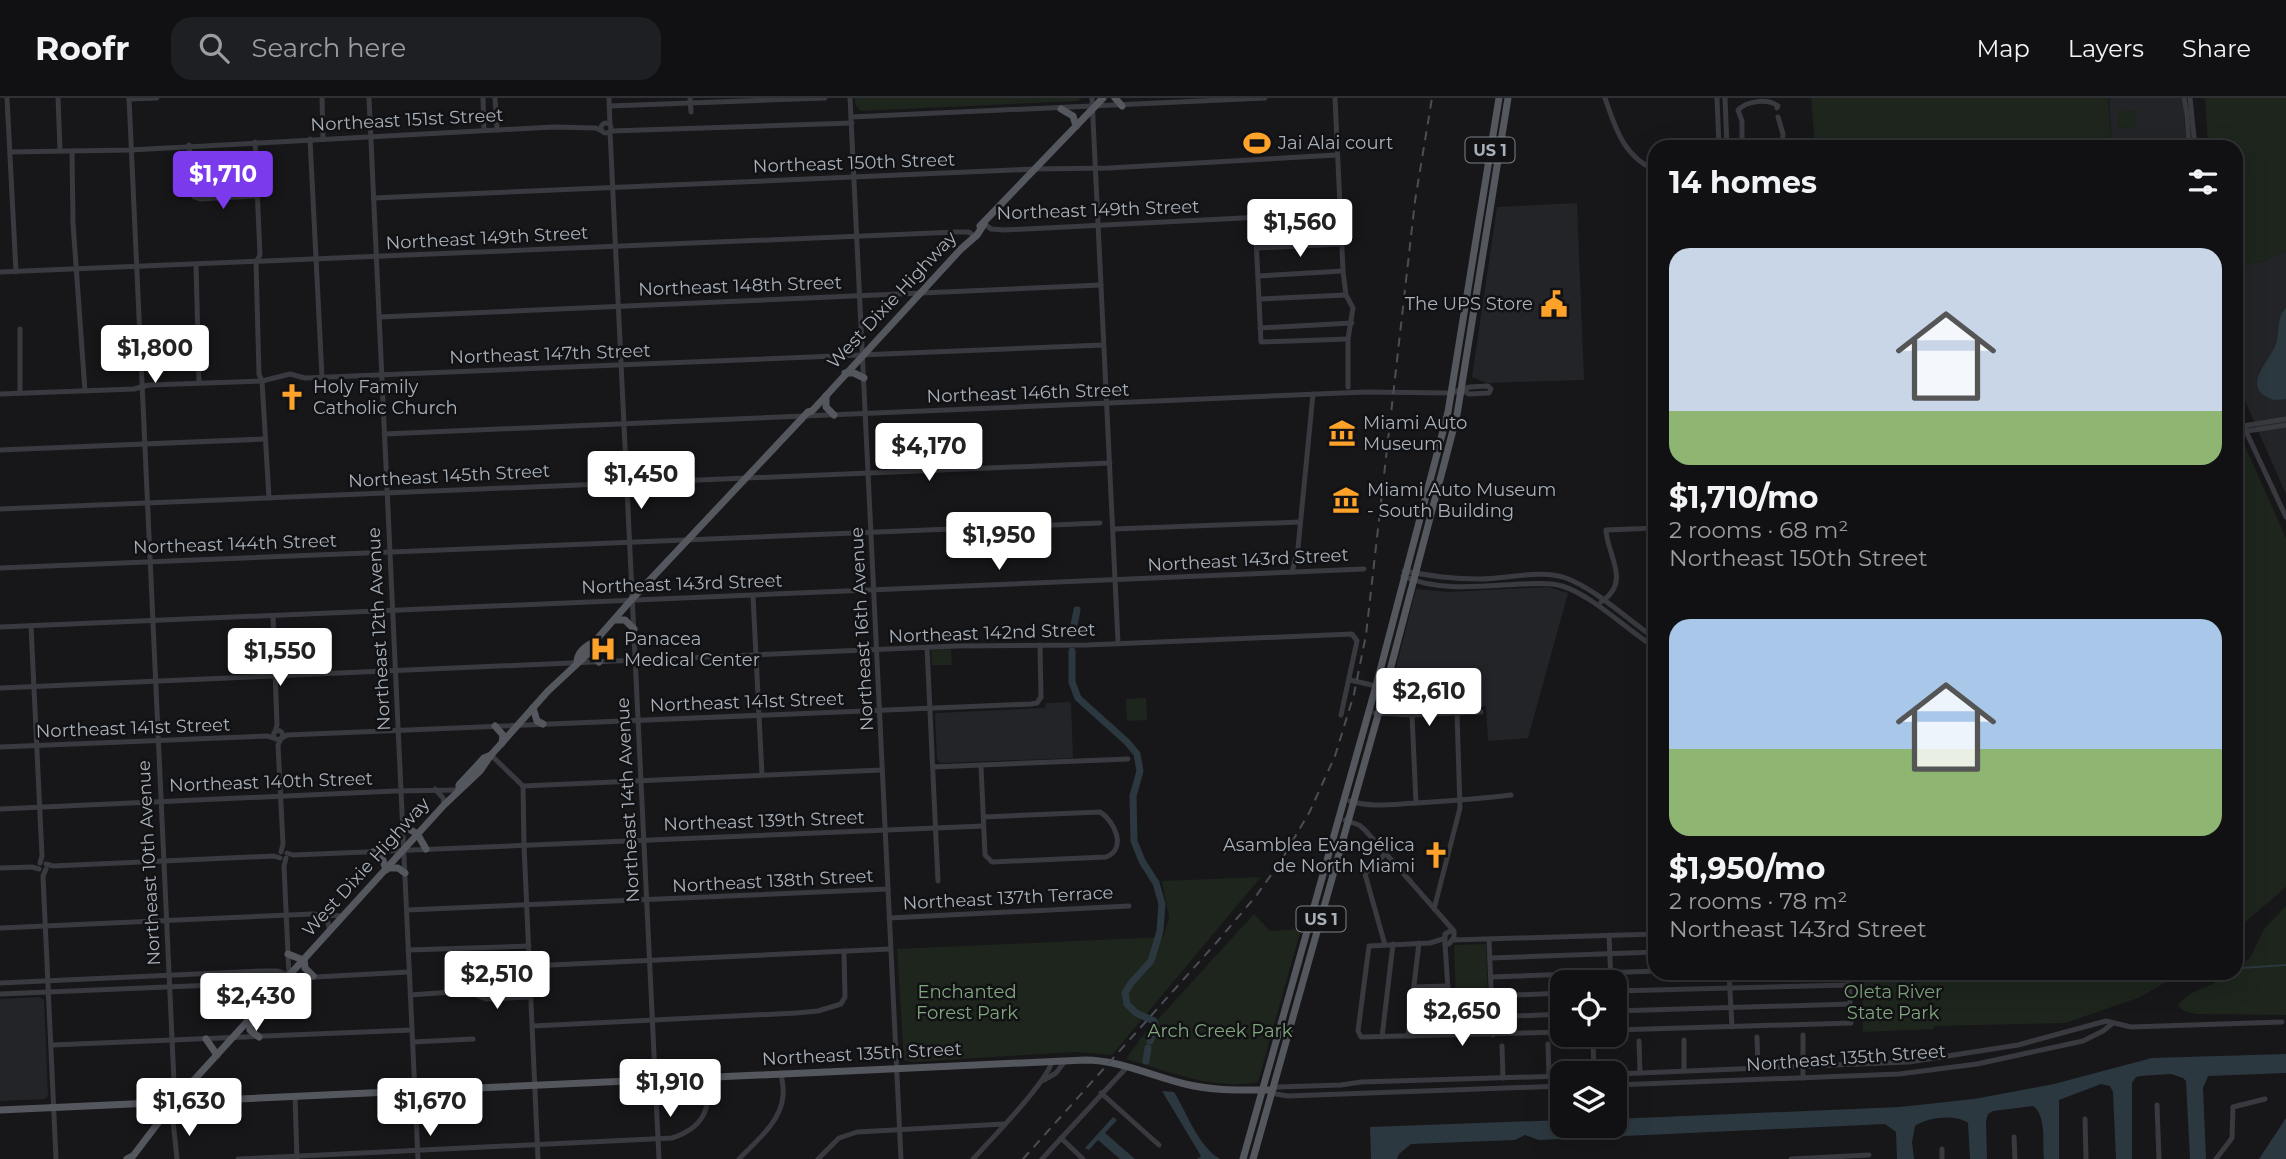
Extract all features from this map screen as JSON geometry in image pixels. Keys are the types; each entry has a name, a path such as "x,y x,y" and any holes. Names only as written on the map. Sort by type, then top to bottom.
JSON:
{"main road":[{"name":"West Dixie Highway","path":"577,662 578,656 589,644 596,640 812,411 981,226 1103,98"},
{"path":"1115,98 1122,106"},
{"name":"US 1","path":"1243,1159 1369,712 1451,393 1499,98"},
{"name":"US 1","path":"1253,1159 1349,821 1462,390 1508,98"},
{"path":"1061,109 1073,116 1076,126"},
{"path":"1481,202 1491,203"},
{"path":"1467,293 1473,318"},
{"path":"1463,316 1469,326 1470,341"},
{"path":"845,373 864,378"},
{"name":"West Dixie Highway","path":"807,414 809,408 833,386"},
{"path":"826,396 826,407 834,415"},
{"path":"1392,615 1393,631 1397,639"},
{"path":"614,620 625,620 634,629"},
{"name":"West Dixie Highway","path":"132,1157 192,1081 459,790 459,785 484,758 491,755 577,662 592,650 596,640"},
{"path":"1386,643 1391,648 1393,657"},
{"path":"592,650 592,655 599,662"},
{"path":"533,708 537,721 543,724"},
{"path":"498,726 502,733 502,743"},
{"path":"403,827 418,834 426,849"},
{"path":"373,852 384,861 387,869 398,868 405,873"},
{"path":"1314,910 1323,912"},
{"path":"288,954 304,959 305,968 313,975"},
{"path":"1289,996 1299,998"},
{"path":"249,1019 250,1030 259,1037"},
{"path":"206,1039 217,1055"},
{"name":"Northeast 135th Street","path":"0,1110 1115,1060 1187,1084 1220,1089 1271,1090"},
{"name":"Northeast 135th Street","path":"1096,1061 1141,1070"},
{"path":"192,1081 194,1092 200,1101"},
{"path":"149,1102 158,1109 160,1120"}],"street":[{"path":"7,98 16,272"},
{"path":"58,98 60,150"},
{"path":"129,99 157,98"},
{"path":"322,98 323,139"},
{"name":"Northeast 12th Avenue","path":"369,98 418,1159"},
{"path":"483,98 484,130"},
{"path":"495,98 496,130"},
{"name":"Northeast 14th Avenue","path":"609,98 607,128 611,146 659,1159"},
{"path":"609,109 690,100 825,98"},
{"name":"Northeast 16th Avenue","path":"850,98 901,1159"},
{"path":"1092,98 1118,642"},
{"name":"Northeast 151st Street","path":"10,152 130,150 484,130 852,120 1265,98"},
{"path":"1335,98 1343,271 1346,295 1353,308 1348,339 1348,387"},
{"path":"1605,98 1627,149 1639,162 1648,166"},
{"path":"1717,98 1719,140"},
{"path":"1724,98 1727,140"},
{"path":"2184,98 2189,140"},
{"path":"2190,98 2194,140"},
{"name":"Northeast 10th Avenue","path":"129,99 174,1082"},
{"path":"690,100 691,112"},
{"path":"1742,140 1742,121 1738,110 1741,107 1750,103 1770,102 1778,106 1777,108"},
{"path":"1778,117 1783,140"},
{"path":"310,139 322,377"},
{"path":"255,142 260,255 256,262 259,374 262,381 269,498"},
{"path":"190,145 194,197 257,196"},
{"path":"72,150 73,223 85,391"},
{"name":"Northeast 150th Street","path":"373,198 1036,169 1096,169 1337,155"},
{"name":"Northeast 149th Street","path":"984,224 991,229 1004,230 1340,213"},
{"path":"1255,218 1261,342 1348,339"},
{"name":"Northeast 149th Street","path":"0,272 957,232 968,232 974,236"},
{"path":"1257,248 1342,244"},
{"path":"196,264 199,382"},
{"path":"1258,276 1343,271"},
{"name":"Northeast 148th Street","path":"380,317 1101,285"},
{"path":"1259,299 1346,295"},
{"path":"1260,328 1352,323"},
{"path":"20,329 20,393"},
{"name":"Northeast 147th Street","path":"0,394 85,391 199,382 262,381 290,374 305,378 1103,345"},
{"name":"Northeast 146th Street","path":"384,434 807,414 865,414 1370,392 1451,393 1462,390"},
{"path":"1292,572 1295,566 1313,394"},
{"path":"2245,429 2286,419"},
{"path":"2243,425 2286,517"},
{"path":"2245,429 2286,425"},
{"path":"0,450 265,439"},
{"name":"Northeast 145th Street","path":"0,509 1110,463"},
{"path":"1114,529 1300,522"},
{"name":"Northeast 144th Street","path":"0,568 1100,523"},
{"path":"1596,606 1614,585 1617,575 1616,564 1607,544 1606,530 1648,528"},
{"name":"Northeast 143rd Street","path":"0,627 1364,569"},
{"path":"1404,573 1451,587 1542,583 1564,586 1646,642"},
{"path":"1415,577 1563,577 1582,586 1648,634"},
{"path":"753,596 762,775"},
{"path":"273,616 289,975"},
{"path":"31,626 56,1159"},
{"name":"Northeast 142nd Street","path":"0,688 577,662 636,662 1291,635 1355,635 1357,641 1350,680"},
{"name":"Northeast 141st Street","path":"0,747 1031,704 1039,701 1041,697 1040,645"},
{"path":"927,648 938,881"},
{"path":"1341,716 1350,680 1376,686"},
{"path":"1369,712 1412,715 1481,712"},
{"path":"1434,909 1460,812 1457,713"},
{"path":"1412,715 1416,803"},
{"path":"491,755 523,786 882,770"},
{"path":"933,767 1128,759"},
{"path":"981,766 983,826 985,855 992,862 1106,857 1116,850 1118,839 1109,817 1100,812 983,817"},
{"path":"523,786 538,1159"},
{"path":"435,789 443,798 444,805"},
{"name":"Northeast 140th Street","path":"0,809 401,790 459,790"},
{"path":"1344,799 1367,805 1460,801 1511,795"},
{"path":"1339,818 1359,825 1440,917 1448,938 1451,1034"},
{"name":"Northeast 139th Street","path":"0,868 983,826"},
{"path":"1385,854 1365,874 1385,945"},
{"name":"Northeast 138th Street","path":"407,910 888,890"},
{"name":"Northeast 137th Terrace","path":"889,918 1129,906"},
{"path":"321,914 327,919 330,931"},
{"path":"0,928 321,914 343,916"},
{"path":"1550,1033 1361,1037 1358,1031 1369,946 1430,943 1448,938 1489,940 1648,934"},
{"path":"1609,935 1611,970"},
{"path":"1489,940 1493,1035"},
{"path":"1408,1036 1419,943"},
{"path":"1382,1037 1393,944"},
{"path":"408,950 529,946"},
{"path":"530,966 890,949"},
{"path":"533,1026 818,1011 841,1004 845,997 844,951"},
{"path":"1490,958 1648,952"},
{"path":"0,983 272,971 296,978 409,972"},
{"path":"1627,972 1648,971"},
{"path":"1491,977 1550,975"},
{"path":"1730,980 1732,1027"},
{"path":"1627,1030 1851,1023 1849,980"},
{"path":"0,994 261,983 266,985 271,996"},
{"path":"1627,991 1849,985"},
{"path":"1414,987 1448,986"},
{"path":"410,995 466,992 486,999 531,997"},
{"path":"1492,996 1550,994"},
{"path":"1627,1012 1850,1004"},
{"path":"1411,1011 1449,1011"},
{"path":"1493,1017 1550,1015"},
{"name":"Northeast 135th Street","path":"1627,1074 1885,1064 1945,1058 2018,1045 2102,1022 2131,1027 2282,1022"},
{"name":"Northeast 135th Street","path":"1627,1084 1899,1074 1945,1069 2003,1059 2090,1038 2113,1023"},
{"path":"2088,1028 2090,1038"},
{"path":"52,1045 412,1030"},
{"path":"1803,1035 1803,1078"},
{"path":"1757,1037 1758,1069"},
{"path":"413,1042 473,1039"},
{"path":"1684,1040 1684,1071"},
{"path":"1639,1041 1640,1073"},
{"path":"1548,1044 1549,1076"},
{"path":"1502,1046 1508,1088"},
{"path":"1945,1058 1945,1069"},
{"path":"973,1159 1041,1082 1051,1068 1052,1061"},
{"path":"1041,1082 1056,1073 1065,1061"},
{"path":"1042,1159 1113,1081 1123,1066"},
{"path":"1659,1072 1659,1083"},
{"path":"739,1159 771,1125 778,1113 783,1096 781,1073"},
{"name":"Northeast 135th Street","path":"1549,1076 1361,1082 1341,1086 1278,1087 1271,1090 1276,1094 1295,1096 1550,1086"},
{"path":"238,1159 658,1140 685,1134 698,1124 709,1102 711,1077"},
{"path":"1101,1093 1159,1145"},
{"path":"295,1096 297,1158"},
{"path":"2216,1159 2232,1138 2233,1107 2265,1099"},
{"path":"2157,1105 2159,1159"},
{"path":"2085,1119 2087,1159"},
{"path":"173,1121 177,1159"},
{"path":"818,1159 839,1138 857,1132 1004,1124"},
{"path":"978,1125 987,1131 990,1141"},
{"path":"2014,1137 2015,1159"},
{"path":"1061,1138 1083,1159"},
{"path":"1942,1149 1942,1159"},
{"path":"1791,1159 1869,1155"},
{"path":"132,1157 142,1158"}],"shaded area":[{"path":"2109,98 2181,98 2186,140 2112,140"},
{"path":"1577,203 1584,380 1486,383 1472,377 1497,207"},
{"path":"2286,251 2286,494 2243,397 2243,265 2264,261"},
{"path":"2286,308 2286,399 2276,400 2259,391 2257,384 2276,344 2279,320"},
{"path":"1548,587 1568,593 1528,738 1488,741 1486,706 1385,711 1416,589 1448,592"},
{"path":"1071,702 1073,758 941,763 937,759 937,713 1045,708 1046,703"},
{"path":"39,997 44,1000 48,1095 45,1099 0,1101 0,999"},
{"path":"2286,1054 2286,1073 2208,1076 2203,1088 2206,1159 2190,1159 2186,1081 2171,1074 2140,1076 2132,1083 2132,1159 2116,1159 2113,1092 2110,1086 2101,1084 2059,1100 2059,1159 2044,1159 2042,1123 2033,1106 1988,1114 1987,1159 1970,1159 1968,1123 1956,1118 1927,1120 1915,1126 1912,1142 1914,1159 1897,1159 1896,1132 1885,1124 1627,1136 1627,1118 1900,1107 1974,1099 2054,1084 2152,1058"},
{"path":"1162,1091 1174,1092 1199,1138 1220,1159 1197,1159 1201,1156"},
{"path":"1113,1117 1117,1120 1105,1133 1135,1159 1120,1159 1098,1140 1089,1150 1085,1148"},
{"path":"2286,1118 2286,1159 2259,1159"},
{"path":"1550,1120 1550,1138 1582,1138 1539,1140 1525,1135 1515,1140 1411,1144 1397,1159 1371,1159 1370,1127"}],"green space":[{"path":"855,98 1081,98 1078,101 861,111 855,104"},
{"path":"1811,98 2108,98 2111,140 1814,140"},
{"path":"2205,98 2286,98 2286,251 2264,261 2243,265 2243,140 2208,140"},
{"path":"2136,110 2136,127 2118,128 2118,111"},
{"path":"2243,442 2286,538 2286,887 2243,924"},
{"path":"951,649 952,665 932,665 931,650"},
{"path":"1146,698 1147,720 1127,721 1126,699"},
{"name":"Enchanted Forest Park","path":"1261,877 1112,1055 1075,1052 911,1062 904,1060 897,949 1163,937 1169,918 1162,881"},
{"path":"2286,906 2286,1015 2196,1014 2184,1011 2178,1006 2190,994 2219,980 2243,980 2243,962 2250,958 2264,929"},
{"name":"Arch Creek Park","path":"1254,914 1270,931 1301,929 1258,1082 1209,1082 1126,1059 1141,1038"},
{"path":"1486,944 1489,1031 1457,1032 1454,945"},
{"name":"Oleta River State Park","path":"1862,980 2170,980 2138,998 2065,1023 1934,1026 1934,1029 1863,1032"}],"waterway":[{"path":"1072,635 1077,610"},
{"path":"1072,651 1072,682 1078,698 1137,754 1140,771 1133,796 1134,841 1142,861 1156,883 1162,904 1160,931 1151,961 1125,993 1127,1004 1136,1013 1154,1021 1155,1027 1150,1041"},
{"path":"2243,968 2286,965"},
{"path":"1146,1061 1148,1048"}],"railway":[{"path":"1023,1159 1256,896 1281,861 1310,811 1335,756 1354,694 1366,635 1415,201 1432,98"}],"place":[{"name":"Jai Alai court","path":"1257,143"},
{"name":"The UPS Store","path":"1554,304"},
{"name":"Holy Family Catholic Church","path":"292,397"},
{"name":"Miami Auto Museum","path":"1342,433"},
{"name":"Miami Auto Museum - South Building","path":"1346,500"},
{"name":"Panacea Medical Center","path":"603,649"},
{"name":"Asamblea Evangélica de North Miami","path":"1436,855"}]}
